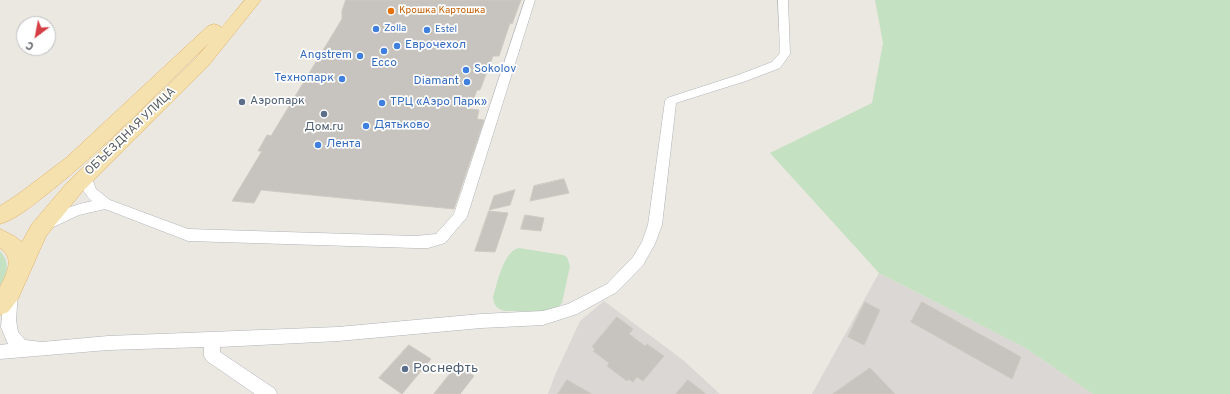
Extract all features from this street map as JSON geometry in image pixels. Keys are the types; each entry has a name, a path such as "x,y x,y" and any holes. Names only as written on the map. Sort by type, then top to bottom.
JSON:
{"main road":[{"name":"ОБЪЕЗДНАЯ УЛИЦА","path":"0,216 24,201 73,163 209,34 238,0"},
{"name":"ОБЪЕЗДНАЯ УЛИЦА","path":"10,289 28,250 40,230 74,188 202,62 252,0"},
{"path":"0,238 12,245 19,256 10,289"}],"street":[{"path":"86,176 88,189 96,198 105,204 188,235 415,242 428,242 440,239 460,217 484,149 530,0"},
{"path":"0,352 108,343 338,334 482,321 543,318 572,309 612,288 638,261 648,244 654,225 670,101 742,78 776,65 785,54 782,0"},
{"path":"40,230 68,213 85,207 105,204"},
{"path":"10,289 9,322 11,334 18,344 28,348 42,349"},
{"path":"212,340 212,356 269,394"}],"shaded area":[{"path":"879,273 1024,347 1093,394 812,394"},
{"path":"604,301 683,360 720,394 548,394 555,375 580,321"}],"green space":[{"path":"875,0 1230,0 1230,394 1093,394 1024,347 879,273 770,153 872,103 883,43"},
{"path":"519,248 563,255 567,257 570,266 562,303 558,307 544,311 527,312 505,311 496,306 493,297 502,268 509,255 514,250"},
{"path":"0,251 6,260 7,269 0,288"}],"building":[{"name":"ТРЦ «Аэро Парк»","path":"346,0 521,0 512,24 510,23 499,56 493,56 480,90 477,90 470,109 479,110 477,119 484,120 454,209 261,190 254,203 232,201 262,151 258,151 267,135 271,136 342,19 342,11"},
{"path":"564,179 569,193 530,201 534,186"},
{"path":"515,190 510,205 489,210 494,196"},
{"path":"489,211 508,213 495,252 475,251"},
{"path":"525,215 544,218 541,231 521,229"},
{"path":"865,302 880,310 864,345 848,337"},
{"path":"922,302 1021,357 1012,379 911,322"},
{"path":"617,317 633,329 629,334 645,346 647,344 664,356 643,381 637,377 633,382 628,379 627,381 607,366 609,363 593,351 595,349 592,347"},
{"path":"409,345 431,359 402,394 379,378"},
{"path":"457,365 474,376 460,394 434,394"},
{"path":"870,368 895,394 833,394"},
{"path":"567,380 592,394 558,394"},
{"path":"688,380 706,394 676,394"}],"place":[{"name":"Крошка Картошка","path":"391,11"},
{"name":"Zolla","path":"376,29"},
{"name":"Estel","path":"427,30"},
{"name":"Еврочехол","path":"397,46"},
{"name":"Ecco","path":"384,51"},
{"name":"Angstrem","path":"360,56"},
{"name":"Sokolov","path":"466,70"},
{"name":"Технопарк","path":"342,79"},
{"name":"Diamant","path":"467,82"},
{"name":"Аэропарк","path":"242,102"},
{"name":"ТРЦ «Аэро Парк»","path":"382,103"},
{"name":"Дом.ru","path":"324,114"},
{"name":"Дятьково","path":"366,126"},
{"name":"Лента","path":"318,145"},
{"name":"Роснефть","path":"405,369"}]}
